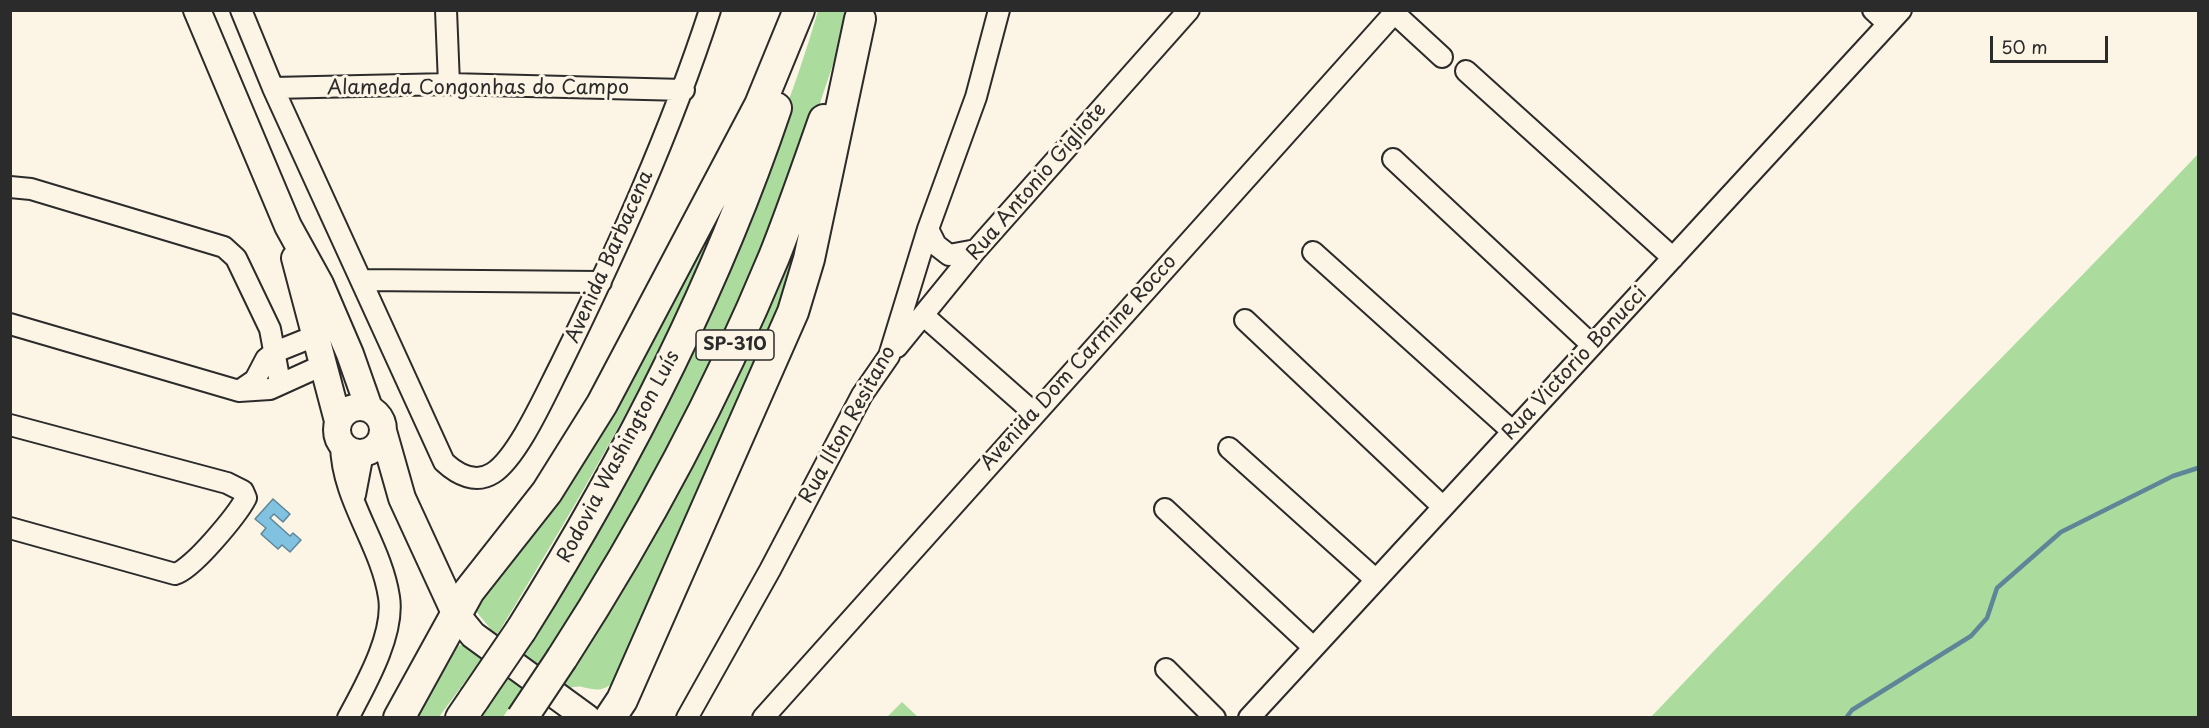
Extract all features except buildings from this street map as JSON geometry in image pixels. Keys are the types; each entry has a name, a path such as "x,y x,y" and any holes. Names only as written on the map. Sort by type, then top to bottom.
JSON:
{"highway":[{"path":"399,717 469,591 547,492 602,404 760,105 799,10"},
{"name":"Rodovia Washington Luís","path":"468,708 521,630 578,539 615,472 703,292 770,126 798,45 806,10"},
{"path":"610,717 622,700 793,312 809,259 861,15"},
{"name":"SP-310","path":"522,717 603,595 673,470 748,317 775,254 861,15"}],"main road":[{"path":"197,10 288,226 320,284 350,354 369,408 380,418 402,498 455,613 473,635 587,717"},
{"path":"288,226 315,336 347,440 402,498"},
{"path":"315,336 333,334 340,338 350,354"},
{"path":"347,440 351,408 369,408"},
{"path":"347,440 373,450 380,442 383,431"}],"street":[{"path":"241,10 273,88 362,280 601,282"},
{"path":"446,10 449,84"},
{"name":"Avenida Barbacena","path":"362,280 444,462 458,473 474,478 493,473 513,452 547,391 601,282 684,90 710,10"},
{"name":"Rua Ilton Resitano","path":"687,717 770,570 862,395 889,356 928,229 976,97 999,10"},
{"name":"Rua Antonio Gigliote","path":"889,356 976,250 1189,10"},
{"path":"1873,10 1894,17"},
{"path":"1394,12 1442,57"},
{"name":"Avenida Dom Carmine Rocco","path":"762,717 1394,12"},
{"name":"Rua Victorio Bonucci","path":"1257,715 1313,647 1375,579 1894,17"},
{"path":"1466,71 1673,258"},
{"name":"Alameda Congonhas do Campo","path":"273,88 449,84 684,90"},
{"path":"1392,159 1592,345"},
{"path":"10,187 31,189 224,248 236,258 270,329 280,382"},
{"path":"928,229 936,245 949,255 976,250"},
{"path":"1313,252 1512,431"},
{"path":"923,315 1034,413"},
{"path":"1245,320 1442,506"},
{"path":"10,324 239,391 270,389 280,382 323,365"},
{"path":"239,391 255,380 266,359 275,352 315,336"},
{"path":"10,426 227,483 243,490 246,498 193,562 181,573 175,574 10,528"},
{"path":"347,440 354,504 384,576 390,599 388,623 373,671 348,717"},
{"path":"1229,448 1375,579"},
{"path":"1165,509 1313,647"},
{"path":"1166,669 1215,717"}],"green space":[{"path":"818,11 851,11 795,177 669,460 552,659 535,670 521,661 601,526 602,517 720,268 774,141"},
{"path":"2198,154 2198,717 1651,717 2062,296"},
{"path":"816,189 806,250 613,683 598,690 563,686 637,567 703,445 762,319"},
{"path":"722,192 713,230 699,267 645,378 539,566 494,640 489,627 471,605"},
{"path":"463,645 486,653 439,717 407,718 452,646"},
{"path":"504,675 523,688 503,717 473,718"},
{"path":"902,702 918,717 887,717"}],"water":[{"path":"273,499 290,514 283,522 274,514 270,518 290,536 293,533 301,540 290,552 282,545 278,549 261,534 266,528 255,519"}],"waterway":[{"path":"1846,718 1852,710 1971,636 1987,618 1997,588 2061,532 2173,476 2198,468"}]}
